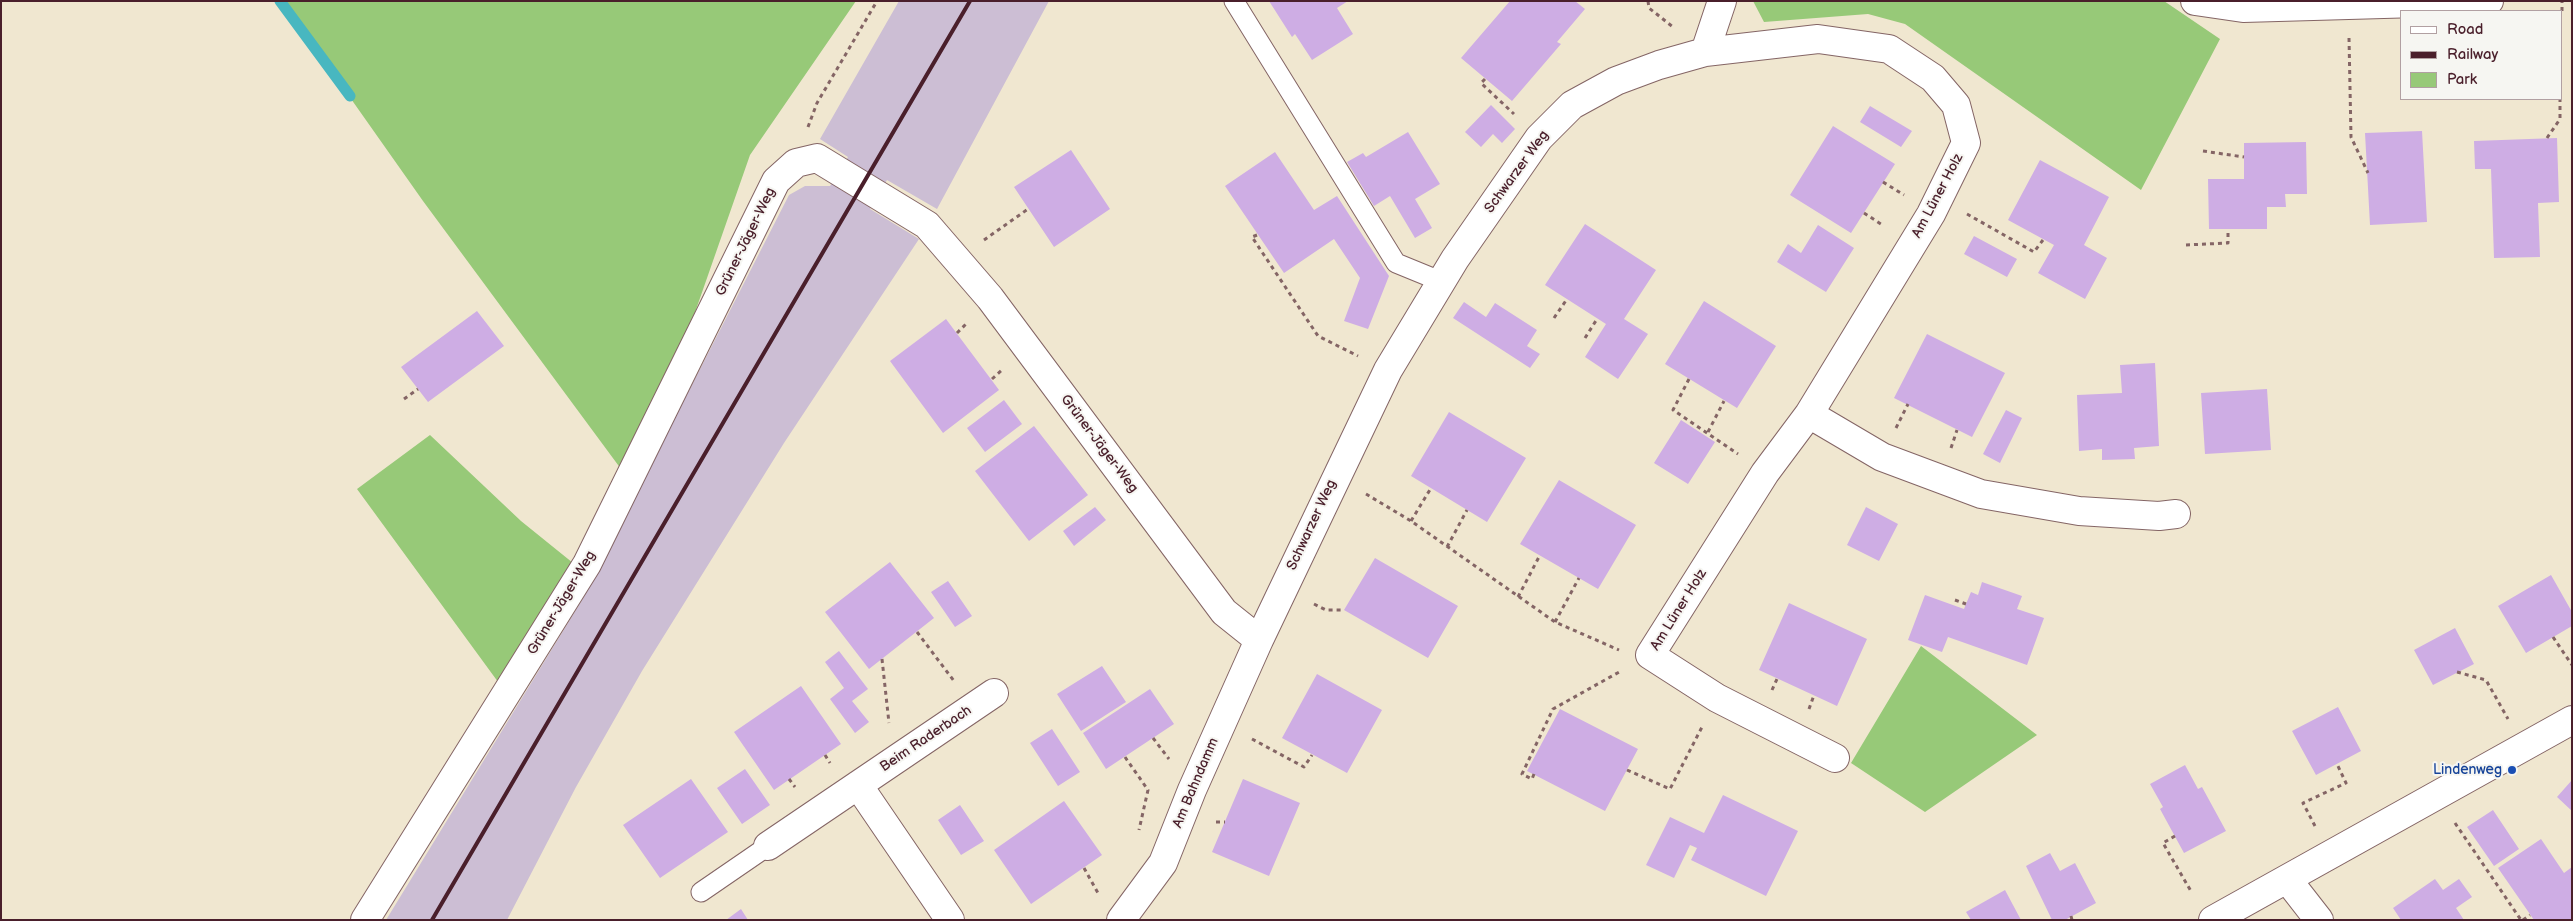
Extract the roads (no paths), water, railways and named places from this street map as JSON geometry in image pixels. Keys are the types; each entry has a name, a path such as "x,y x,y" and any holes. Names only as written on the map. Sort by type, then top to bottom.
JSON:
{"street":[{"path":"1705,52 1722,1"},
{"path":"2195,1 2243,8 2489,1"},
{"name":"Am Lüner Holz","path":"1705,52 1818,39 1889,49 1933,78 1956,105 1966,143 1922,229 1809,414 1765,473 1650,655 1717,698 1835,758"},
{"name":"Schwarzer Weg","path":"1259,640 1336,474 1388,370 1440,281 1540,138 1572,105 1616,81 1705,52"},
{"name":"Grüner-Jäger-Weg","path":"364,920 587,564 776,181 796,163 817,158 927,225 990,298 1224,612 1259,640"},
{"path":"1809,414 1882,457 1981,494 2079,511 2159,516 2176,514"},
{"name":"Am Bahndamm","path":"1122,920 1162,863 1259,640"},
{"name":"Beim Raderbach","path":"768,846 984,700"},
{"path":"2213,920 2572,720"},
{"path":"858,785 950,920"},
{"path":"2287,879 2319,920"}],"lane":[{"path":"1234,1 1396,263 1440,281"},
{"path":"701,892 768,846"}],"waterway":[{"path":"280,1 350,96"}],"railway":[{"path":"432,920 970,1"}],"place":[{"name":"Lindenweg","path":"2512,770"}]}
